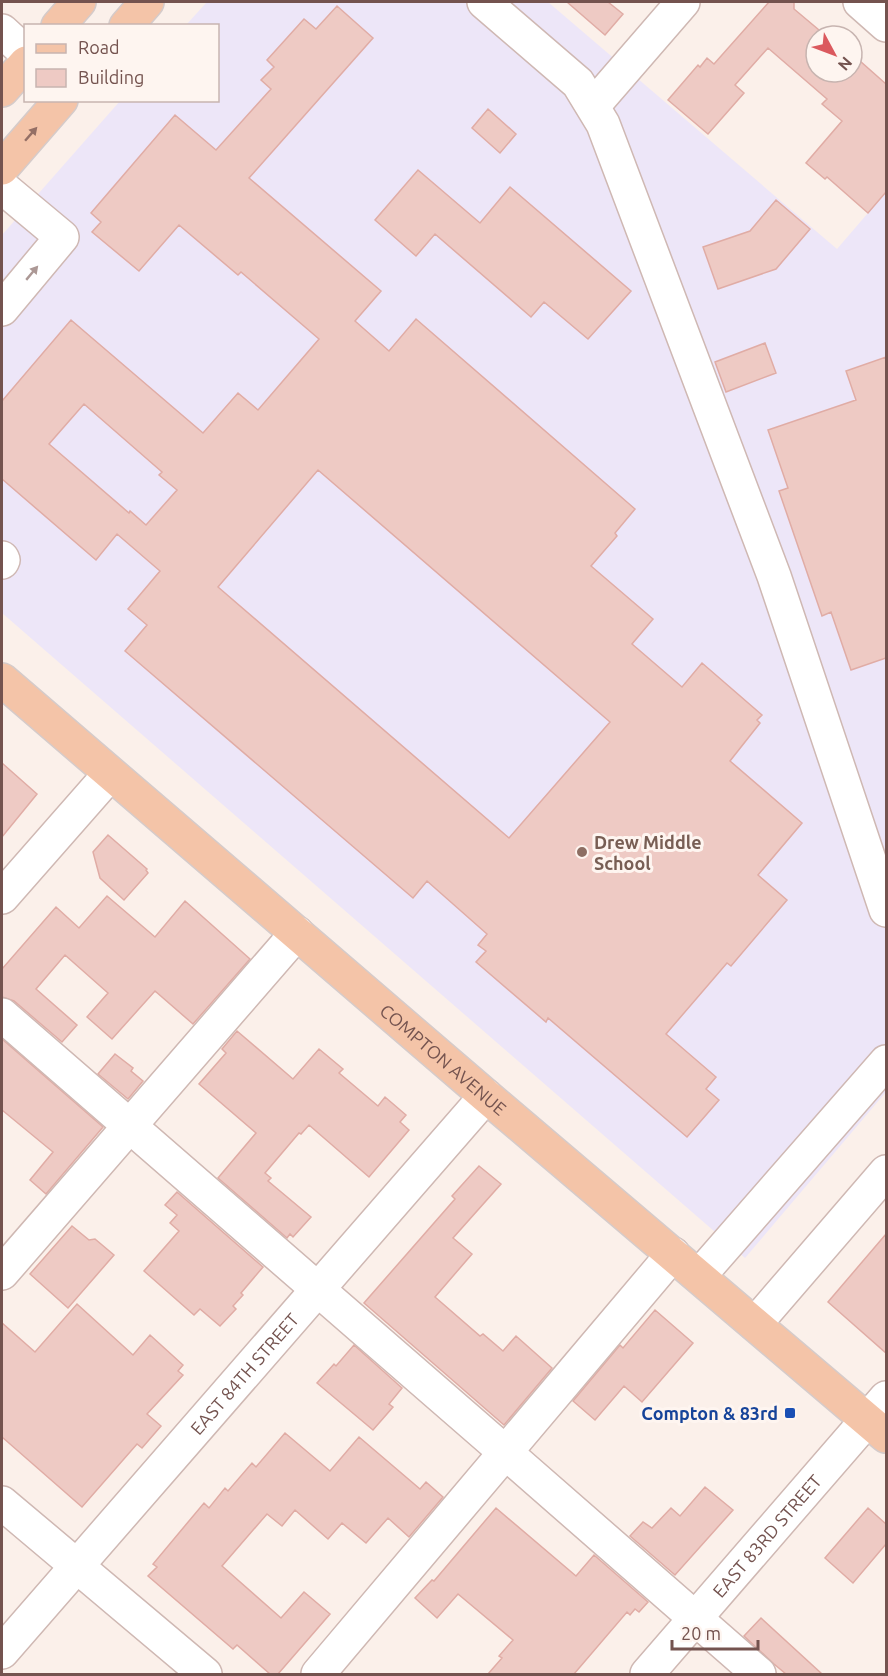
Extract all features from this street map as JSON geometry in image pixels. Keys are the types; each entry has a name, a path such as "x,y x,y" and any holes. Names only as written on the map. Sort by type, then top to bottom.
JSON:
{"main road":[{"path":"60,24 79,2"},
{"path":"128,24 147,2"},
{"path":"2,90 24,65"},
{"path":"2,168 58,102"},
{"name":"COMPTON AVENUE","path":"2,680 755,1324 880,1418"}],"street":[{"path":"484,2 578,83 603,124 774,576 886,910"},
{"path":"593,106 683,2"},
{"path":"860,2 886,25"},
{"path":"2,31 24,51"},
{"path":"2,187 62,237 2,309"},
{"path":"2,897 110,774"},
{"path":"2,1273 297,933"},
{"path":"2,1015 759,1674"},
{"path":"699,1276 886,1062"},
{"name":"EAST 84TH STREET","path":"2,1652 486,1096"},
{"path":"755,1324 886,1172"},
{"path":"318,1674 673,1254"},
{"name":"EAST 83RD STREET","path":"647,1674 880,1418"},
{"path":"2,1503 205,1674"}],"shaded area":[{"name":"Drew Middle School","path":"207,2 548,2 837,249 886,192 886,1092 745,1258 2,613 2,235 119,102 219,102 219,24 187,24"}],"building":[{"path":"567,2 608,2 623,14 605,35"},
{"path":"769,2 794,2 794,9 812,24 804,24 804,79 768,48 735,85 744,93 708,134 668,100 698,65 700,67 707,58 714,64"},
{"path":"337,6 373,38 249,178 381,291 355,321 389,351 416,319 635,509 615,533 617,536 591,566 653,619 632,644 682,687 702,663 762,715 757,720 760,723 730,761 802,823 758,875 787,900 731,966 727,963 666,1034 716,1077 706,1089 719,1100 687,1137 548,1018 546,1022 476,962 486,951 478,945 487,934 427,881 413,898 125,651 147,625 128,609 160,571 117,534 96,560 2,479 2,401 71,320 203,433 238,393 258,410 319,339 241,272 238,275 179,225 139,271 92,232 101,222 91,213 175,115 216,150 271,89 261,80 274,67 267,60 304,19 316,29","holes":["84,404 162,472 159,475 177,490 146,525 49,444","318,470 610,722 509,838 218,587"]},
{"path":"864,65 886,84 886,192 868,213 827,177 825,179 806,163 842,121 822,104 827,99 810,84 864,84"},
{"path":"488,109 516,134 500,153 472,128"},
{"path":"418,170 480,223 510,187 631,291 588,339 544,302 531,317 435,234 416,256 375,220"},
{"path":"776,200 810,229 776,269 718,289 703,247 750,231"},
{"path":"765,343 776,373 726,392 715,362"},
{"path":"886,357 886,658 851,670 831,612 822,616 779,491 788,488 768,430 856,400 846,371"},
{"path":"2,763 37,794 2,837"},
{"path":"108,835 147,869 148,873 124,900 100,878 93,852"},
{"path":"107,896 155,937 185,901 250,959 193,1024 155,991 112,1039 87,1017 108,993 65,955 36,989 77,1025 62,1042 14,1001 2,997 2,969 56,907 79,928"},
{"path":"237,1031 293,1079 319,1049 343,1069 339,1073 378,1106 385,1097 406,1115 400,1122 409,1130 369,1177 309,1125 301,1134 299,1133 265,1173 271,1178 268,1181 311,1217 293,1237 290,1234 287,1238 218,1178 256,1133 199,1084 226,1053 222,1049"},
{"path":"2,1039 103,1127 46,1194 30,1180 53,1152 2,1110"},
{"path":"115,1054 133,1068 131,1071 143,1081 128,1099 98,1074"},
{"path":"479,1166 501,1184 453,1238 472,1254 435,1297 480,1336 483,1334 503,1351 516,1336 552,1368 504,1425 364,1303 455,1199 452,1196"},
{"path":"177,1192 263,1267 241,1293 243,1295 233,1306 236,1309 220,1326 200,1309 194,1315 144,1271 179,1231 170,1223 177,1215 165,1205"},
{"path":"72,1226 89,1240 95,1239 114,1255 68,1308 30,1274"},
{"path":"886,1234 886,1353 828,1302"},
{"path":"77,1304 133,1355 150,1335 183,1365 178,1371 183,1375 147,1414 161,1426 142,1448 137,1444 82,1507 2,1437 2,1323 35,1352"},
{"path":"655,1310 693,1343 642,1402 624,1386 595,1420 573,1401 620,1345 623,1348"},
{"path":"354,1345 402,1388 389,1404 393,1407 373,1430 317,1383"},
{"path":"285,1433 330,1471 359,1437 420,1489 426,1482 443,1497 409,1537 388,1518 366,1543 342,1523 328,1539 295,1510 282,1526 267,1514 222,1566 281,1618 304,1592 330,1614 278,1674 270,1674 237,1645 233,1649 148,1576 157,1567 153,1564 204,1503 209,1508 225,1488 228,1491 252,1463 256,1467"},
{"path":"705,1487 733,1510 675,1575 630,1536 643,1522 652,1528 671,1508 680,1516"},
{"path":"496,1508 576,1576 594,1555 648,1602 639,1612 635,1609 630,1615 627,1612 574,1674 488,1674 502,1658 499,1656 513,1640 458,1594 437,1618 415,1598 432,1580 434,1581"},
{"path":"868,1508 886,1524 886,1544 853,1583 825,1558"},
{"path":"761,1618 822,1674 786,1674 774,1664 744,1636"}],"place":[{"name":"Drew Middle School","path":"582,852"},
{"name":"Compton & 83rd","path":"790,1413"}]}
